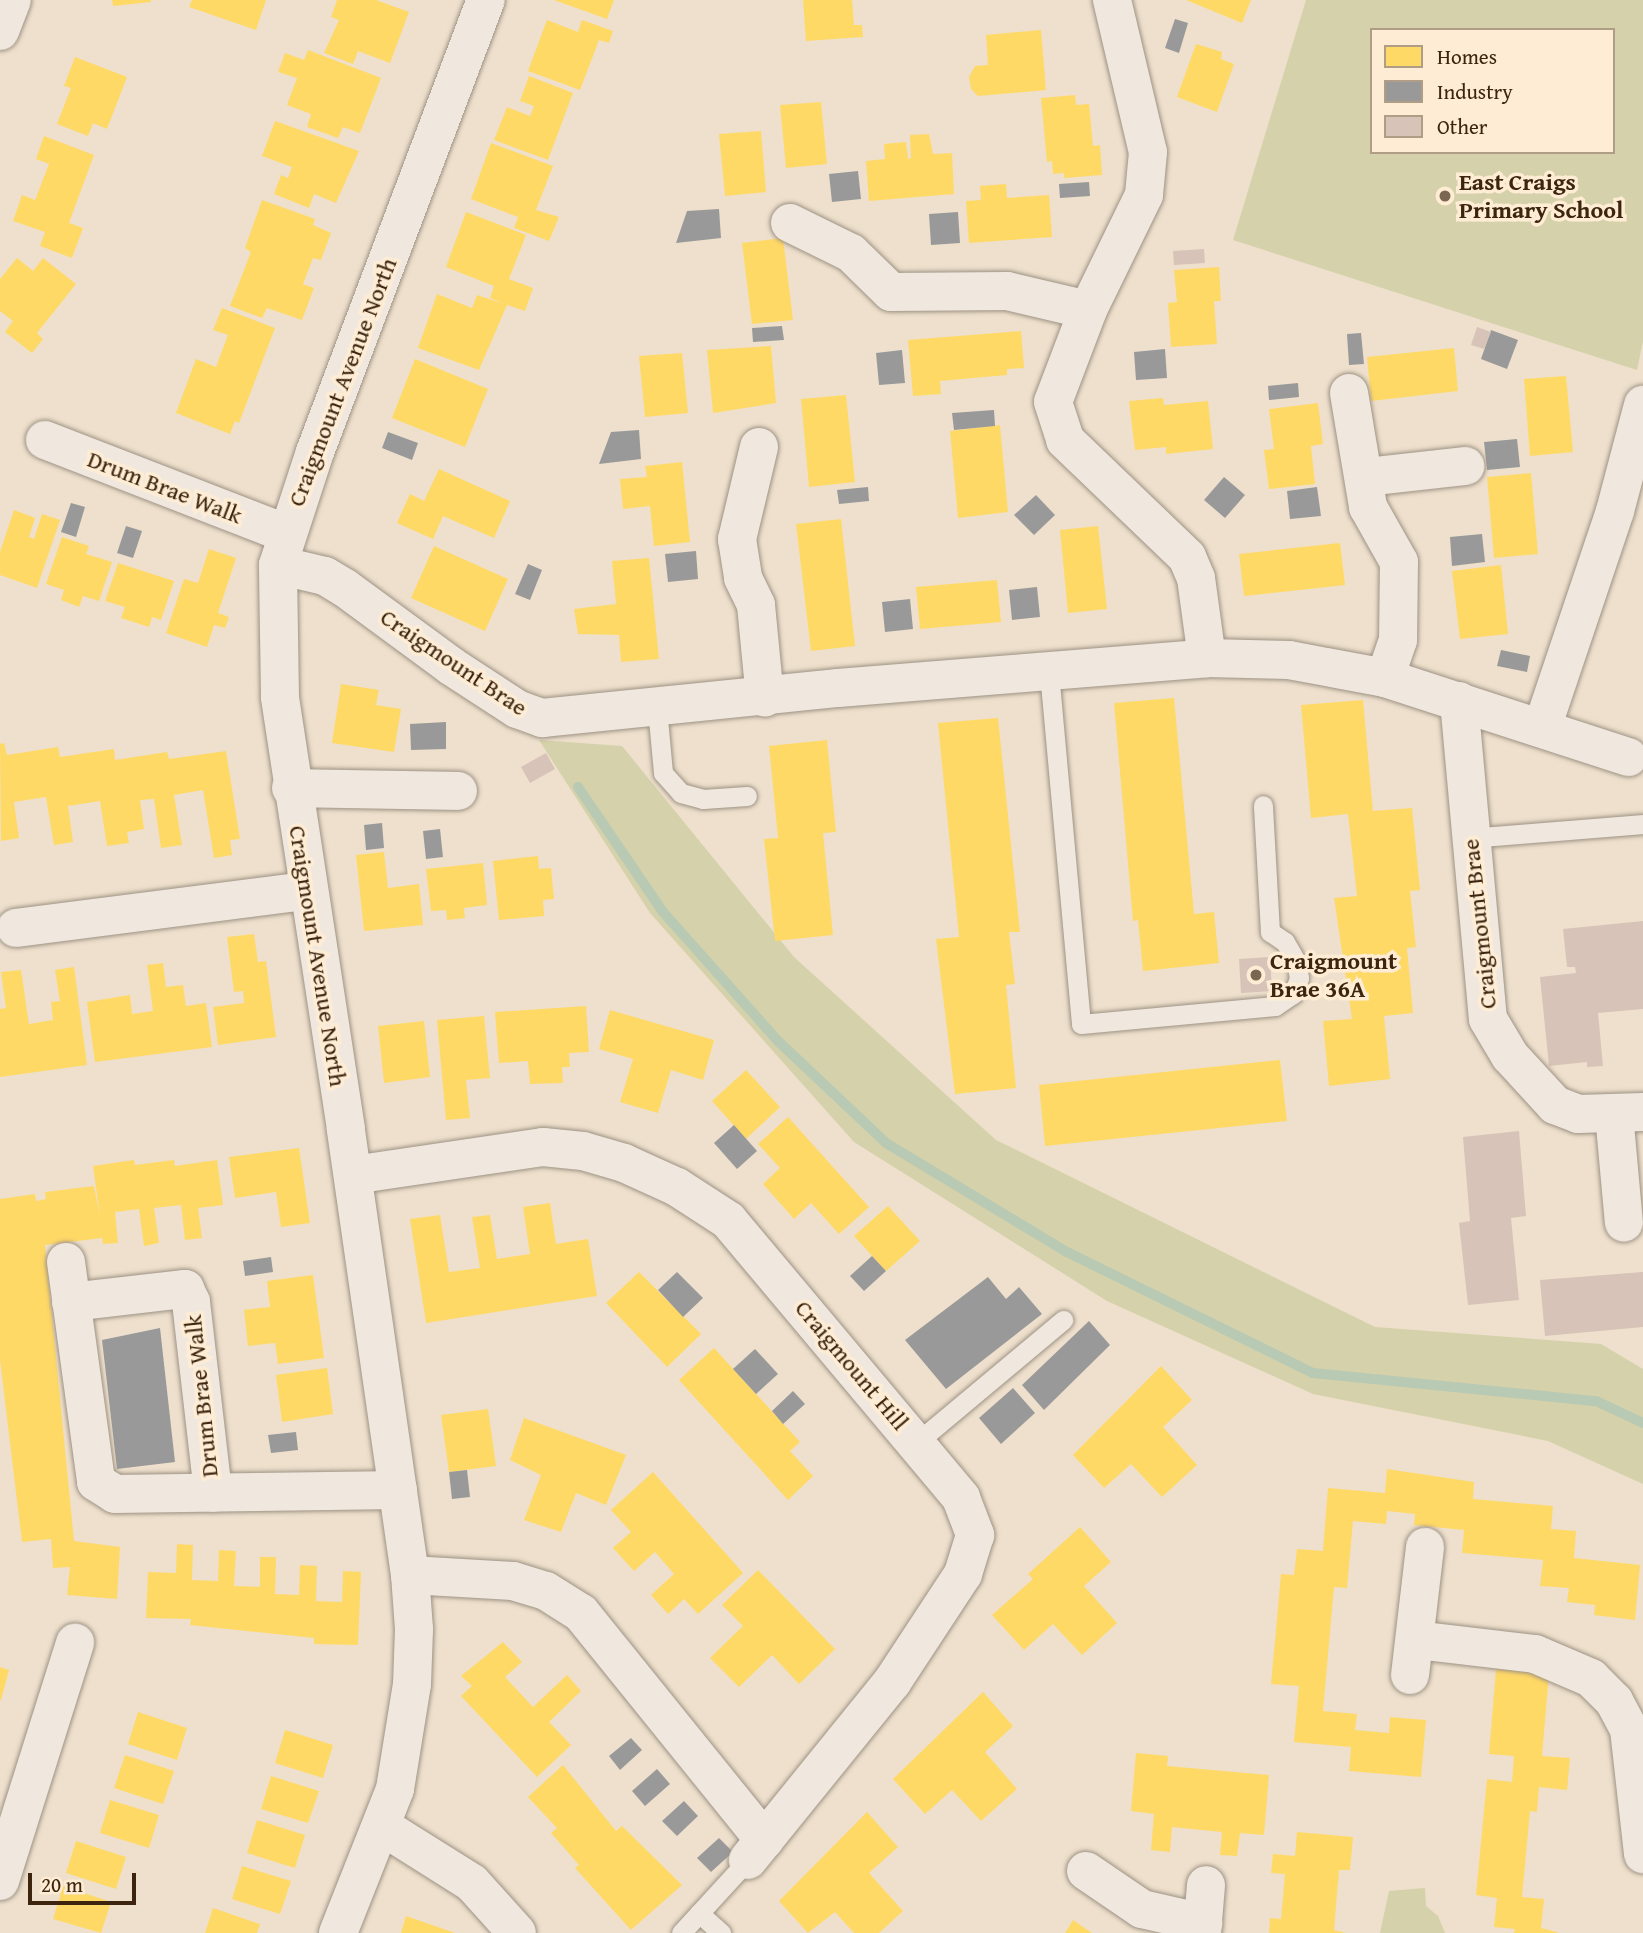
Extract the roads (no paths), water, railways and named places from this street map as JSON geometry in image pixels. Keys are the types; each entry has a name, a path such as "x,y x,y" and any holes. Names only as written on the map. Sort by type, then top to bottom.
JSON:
{"street":[{"path":"0,31 12,0"},
{"name":"Craigmount Avenue North","path":"338,1933 383,1827 395,1789 412,1684 410,1575 353,1175 306,891 280,697 281,549 486,0"},
{"path":"1111,0 1148,152 1144,195 1088,310 1054,402 1065,440 1187,557 1196,578 1207,659"},
{"path":"790,223 851,253 891,292 1007,291 1088,310"},
{"path":"1349,393 1366,477 1368,507 1399,562 1398,640 1385,678"},
{"path":"1542,728 1632,496 1643,405"},
{"name":"Drum Brae Walk","path":"45,440 281,549"},
{"path":"759,447 737,539 743,578 756,605 765,698"},
{"path":"1366,477 1465,466"},
{"name":"Craigmount Brae","path":"281,549 345,588 517,709 561,719 1207,659 1289,660 1385,678 1628,757"},
{"name":"Craigmount Brae","path":"1460,701 1469,838 1489,1019 1510,1056 1555,1105 1578,1114 1629,1113 1624,1223"},
{"path":"292,788 441,782"},
{"path":"16,928 306,891"},
{"name":"Craigmount Hill","path":"353,1175 543,1147 603,1157 677,1187 728,1220 961,1498 975,1535 963,1574 892,1682 756,1850"},
{"name":"Drum Brae Walk","path":"66,1262 96,1482 115,1494 398,1490"},
{"name":"Drum Brae Walk","path":"71,1302 185,1289 191,1302 212,1493"},
{"path":"1425,1547 1413,1657 1535,1654 1591,1678 1614,1700 1629,1729 1643,1854"},
{"path":"410,1575 513,1581 546,1591 581,1613 756,1850"},
{"path":"0,1881 75,1643"},
{"path":"383,1827 472,1884 517,1933"},
{"path":"1086,1871 1142,1909 1203,1928 1206,1885"}],"lane":[{"path":"1049,672 1081,1024 1275,1006 1293,994 1299,978 1296,961 1285,942 1270,932 1263,805"},
{"path":"657,708 663,773 681,793 703,799 747,796"},
{"path":"1469,838 1643,824"},
{"path":"916,1443 1063,1320"},
{"name":"Craigmount Hill","path":"681,1933 756,1850"},
{"path":"699,1913 721,1933"}],"waterway":[{"path":"578,787 663,912 779,1042 886,1143 1067,1252 1313,1373 1596,1401 1643,1423"}],"place":[{"name":"East Craigs Primary School","path":"1445,196"},
{"name":"Craigmount Brae 36A","path":"1256,975"}]}
